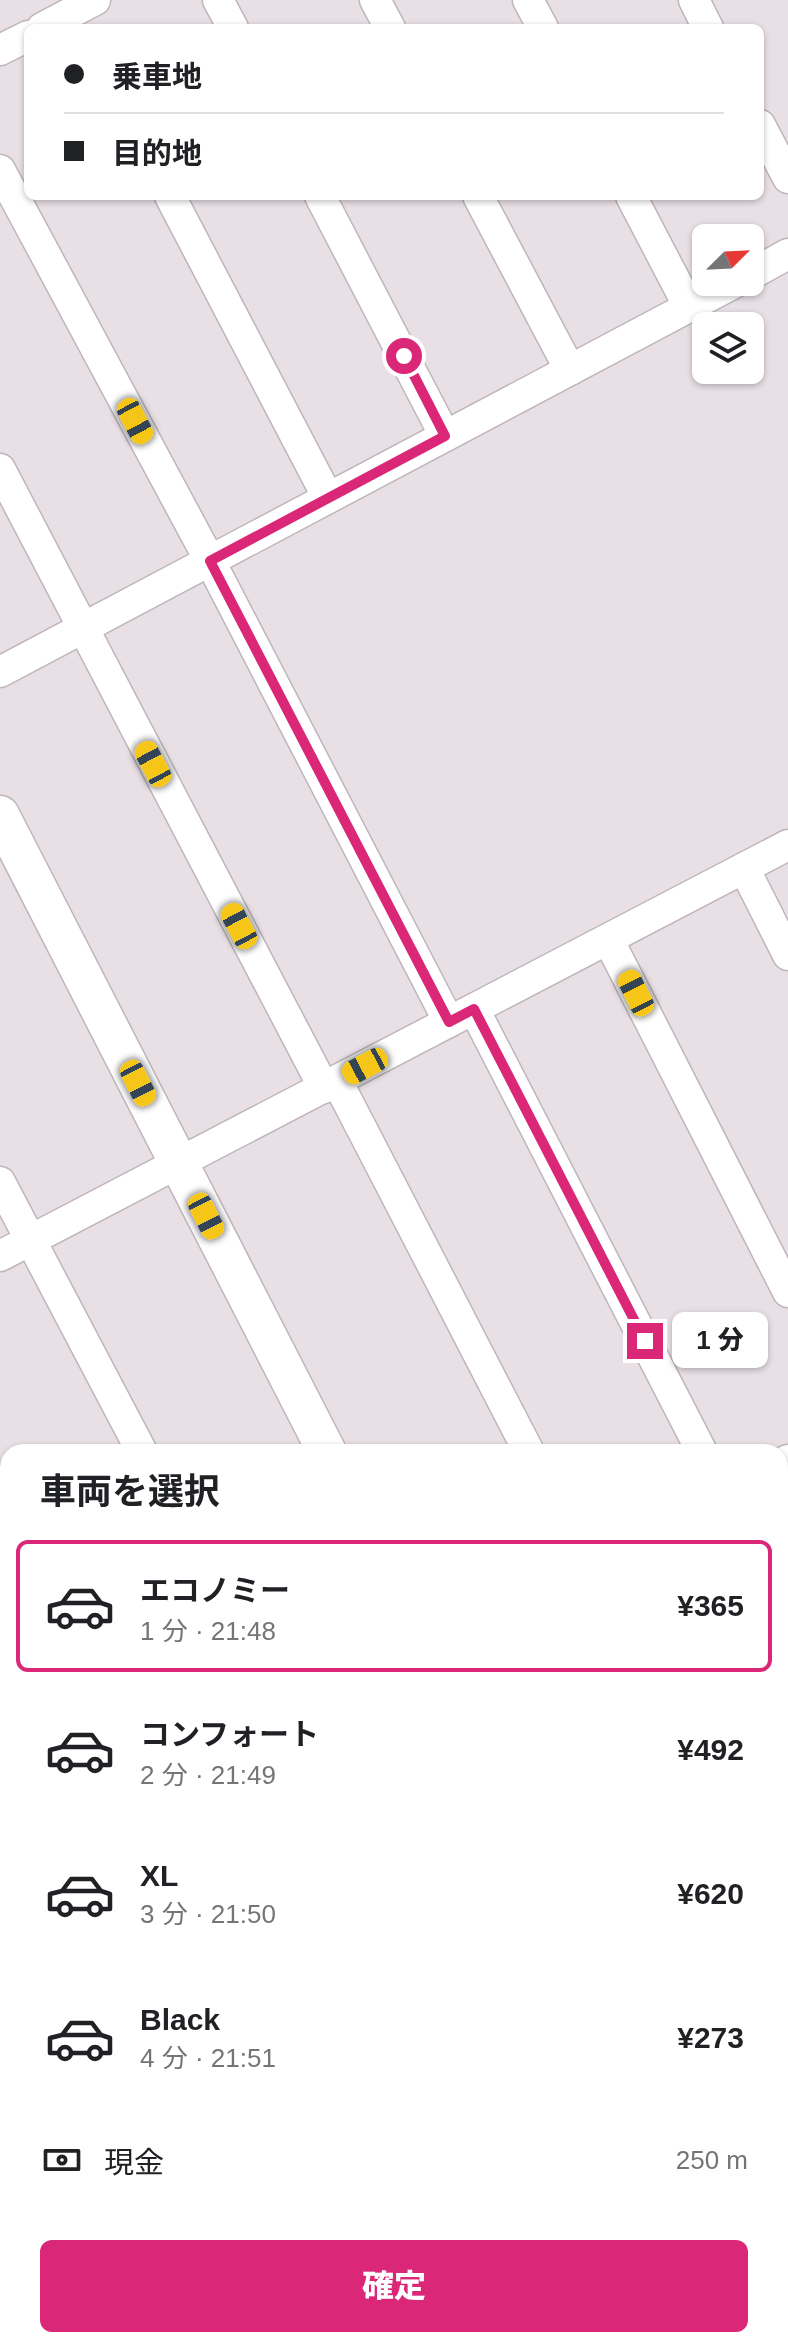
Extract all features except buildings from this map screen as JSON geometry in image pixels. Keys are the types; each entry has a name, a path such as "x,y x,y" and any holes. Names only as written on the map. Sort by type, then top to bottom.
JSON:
{"street":[{"path":"218,0 231,24"},
{"path":"375,0 388,24"},
{"path":"528,0 541,24"},
{"path":"694,0 706,24"},
{"path":"53,24 84,13"},
{"path":"0,50 24,38"},
{"path":"764,133 788,178"},
{"path":"0,170 210,561 698,1444"},
{"path":"172,200 328,498"},
{"path":"322,200 445,436"},
{"path":"480,200 570,370"},
{"path":"633,200 689,307"},
{"path":"764,267 788,254"},
{"path":"0,672 710,296"},
{"path":"0,469 82,629 525,1444"},
{"path":"0,815 323,1444"},
{"path":"0,1256 788,845"},
{"path":"744,868 788,955"},
{"path":"608,939 788,1292"},
{"path":"0,1182 138,1444"}],"route":[{"path":"404,356 445,436 210,561 449,1022 474,1009 645,1341"}]}
